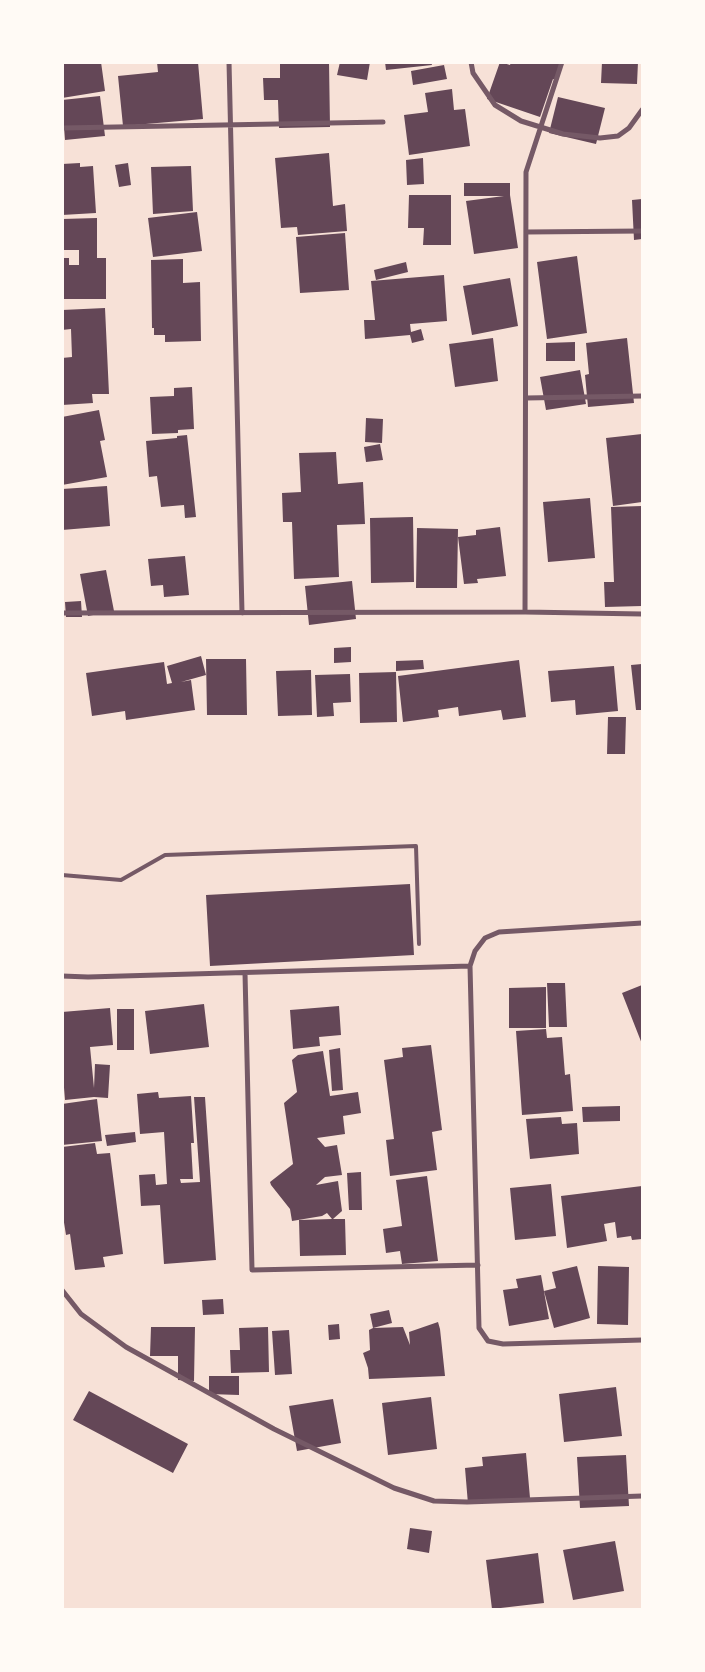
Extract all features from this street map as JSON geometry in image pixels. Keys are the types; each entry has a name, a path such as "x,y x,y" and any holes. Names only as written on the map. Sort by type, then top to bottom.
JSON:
{"street":[{"path":"229,62 242,613"},
{"path":"471,62 474,73 495,105 521,121 563,134 600,138 618,136 628,128 642,110"},
{"path":"525,612 526,172 562,62"},
{"path":"62,128 383,122"},
{"path":"527,232 642,231"},
{"path":"526,398 642,396"},
{"path":"62,613 525,612 642,614"},
{"path":"642,923 499,932 485,938 475,951 470,966 480,1328 488,1340 503,1344 642,1340"},
{"path":"62,976 88,977 470,966"},
{"path":"245,973 252,1270 478,1266"},
{"path":"62,1290 81,1314 126,1347 274,1429 394,1488 434,1501 458,1502 642,1496"}],"lane":[{"path":"62,875 121,880 165,855 416,846 418,944"}],"building":[{"path":"62,62 101,62 105,91 62,98"},
{"path":"157,62 198,62 203,119 123,126 118,76 158,72"},
{"path":"280,62 329,62 330,127 279,128 278,100 264,100 263,78 280,78"},
{"path":"340,62 370,62 367,80 337,75"},
{"path":"385,62 431,62 432,65 386,70"},
{"path":"500,62 510,65 511,62 563,62 557,80 553,79 540,117 487,99"},
{"path":"602,62 638,62 637,84 601,83"},
{"path":"444,65 447,79 413,85 411,71"},
{"path":"452,89 454,110 465,109 470,146 409,155 404,115 428,112 425,93"},
{"path":"100,96 105,136 65,140 62,100"},
{"path":"558,97 605,108 596,144 549,133"},
{"path":"329,153 333,206 345,204 347,231 298,235 297,227 281,228 275,158"},
{"path":"423,158 424,184 407,185 406,160"},
{"path":"80,163 80,167 93,166 96,213 62,215 62,164"},
{"path":"128,163 131,185 119,187 115,165"},
{"path":"191,166 193,211 153,214 151,167"},
{"path":"464,183 510,183 518,248 474,254 466,201 504,196 464,196"},
{"path":"409,195 451,195 451,245 423,245 424,228 408,228"},
{"path":"642,199 642,239 634,240 632,200"},
{"path":"197,212 202,251 153,257 148,218"},
{"path":"97,218 97,258 106,258 106,299 62,299 62,258 69,258 69,265 79,265 79,250 62,250 62,219"},
{"path":"345,233 349,290 300,293 296,237"},
{"path":"577,256 587,333 547,339 537,262"},
{"path":"183,259 183,283 200,282 201,341 165,342 165,335 154,335 154,328 152,328 151,260"},
{"path":"406,262 408,272 376,280 374,270"},
{"path":"444,275 447,321 410,324 411,332 421,329 424,340 412,343 410,335 365,339 364,320 375,320 371,281"},
{"path":"510,278 518,326 472,335 463,286"},
{"path":"105,308 109,394 92,394 93,403 62,405 62,358 72,357 71,329 62,330 62,310"},
{"path":"493,338 498,381 455,387 449,344"},
{"path":"627,338 634,403 588,407 585,375 589,374 586,343"},
{"path":"575,342 575,361 546,361 546,343"},
{"path":"580,370 586,404 546,410 540,377"},
{"path":"192,387 194,429 178,430 178,433 152,434 150,397 174,396 174,388"},
{"path":"99,410 105,440 100,441 107,477 62,485 62,417"},
{"path":"366,418 383,419 382,443 365,442"},
{"path":"642,434 642,502 613,506 606,438"},
{"path":"187,435 196,517 185,518 184,505 161,507 157,476 149,477 146,441 177,438 177,436"},
{"path":"380,444 383,460 366,462 364,447"},
{"path":"336,452 338,484 363,482 365,524 337,525 339,577 294,579 292,522 283,522 282,493 301,492 299,453"},
{"path":"107,486 110,526 62,530 62,489"},
{"path":"590,498 595,558 548,562 543,502"},
{"path":"642,506 642,606 605,607 604,582 614,582 611,507"},
{"path":"413,517 414,582 371,583 370,518"},
{"path":"500,527 506,576 477,579 478,583 464,584 458,537 476,535 476,530"},
{"path":"417,528 458,529 457,588 416,588"},
{"path":"185,556 189,595 164,597 163,585 151,586 148,559"},
{"path":"106,570 114,611 88,616 80,574"},
{"path":"352,581 356,619 309,625 305,586"},
{"path":"81,601 82,617 66,617 65,602"},
{"path":"351,647 351,662 334,663 334,648"},
{"path":"201,656 206,675 181,682 191,680 195,710 126,720 125,711 92,716 86,673 164,662 167,684 172,683 167,666"},
{"path":"206,659 246,659 247,715 207,715"},
{"path":"423,660 424,669 396,671 396,661"},
{"path":"519,660 526,717 503,720 501,710 459,716 458,707 438,710 439,717 403,722 398,676"},
{"path":"642,664 642,710 636,710 631,665"},
{"path":"614,666 618,711 576,715 575,700 551,702 548,671"},
{"path":"311,670 312,715 278,716 276,671"},
{"path":"396,672 397,722 360,723 359,673"},
{"path":"350,674 351,702 333,703 334,716 317,717 315,675"},
{"path":"608,717 626,717 625,754 607,754"},
{"path":"410,884 414,955 210,966 206,895"},
{"path":"547,983 565,983 567,1027 549,1027"},
{"path":"642,985 642,1044 622,993"},
{"path":"546,987 546,1028 509,1028 509,988"},
{"path":"204,1004 209,1047 150,1054 145,1011"},
{"path":"339,1006 341,1035 319,1037 320,1046 293,1049 290,1010"},
{"path":"110,1008 113,1045 90,1047 94,1088 95,1064 110,1065 108,1098 94,1097 65,1100 62,1063 62,1012"},
{"path":"117,1009 134,1009 134,1050 117,1050"},
{"path":"546,1029 547,1038 562,1037 565,1075 570,1074 573,1111 522,1115 516,1031"},
{"path":"431,1045 442,1130 432,1132 437,1170 390,1176 386,1140 394,1139 384,1060 403,1057 402,1048"},
{"path":"340,1048 343,1090 332,1091 329,1050"},
{"path":"323,1051 330,1096 358,1092 361,1113 343,1116 345,1134 317,1138 325,1147 337,1145 342,1175 325,1177 316,1185 338,1181 342,1211 333,1219 345,1219 346,1255 300,1256 299,1220 332,1219 327,1213 322,1216 292,1221 290,1209 270,1182 293,1164 284,1103 297,1092 292,1060 298,1055"},
{"path":"158,1092 159,1098 191,1096 194,1143 191,1143 193,1179 180,1179 181,1183 200,1182 194,1097 205,1097 216,1260 164,1264 160,1205 141,1206 139,1175 155,1174 156,1185 167,1184 164,1132 140,1134 137,1094"},
{"path":"97,1099 102,1141 62,1145 62,1104"},
{"path":"620,1106 620,1121 583,1122 582,1107"},
{"path":"561,1117 562,1124 577,1123 579,1154 530,1159 526,1119"},
{"path":"135,1132 136,1142 107,1146 105,1135"},
{"path":"95,1143 97,1154 110,1153 123,1254 103,1257 105,1267 75,1270 70,1234 66,1235 62,1210 62,1147"},
{"path":"361,1172 362,1210 349,1210 347,1173"},
{"path":"427,1176 438,1261 402,1264 400,1251 386,1253 383,1229 402,1226 396,1180"},
{"path":"551,1184 556,1236 515,1240 510,1188"},
{"path":"642,1186 642,1239 632,1240 631,1236 617,1238 615,1222 604,1224 607,1241 567,1248 561,1196"},
{"path":"577,1266 590,1318 554,1328 544,1291 556,1288 552,1272"},
{"path":"598,1266 629,1267 628,1325 597,1324"},
{"path":"541,1275 549,1319 509,1326 503,1290 518,1288 516,1279"},
{"path":"223,1299 224,1314 203,1315 202,1300"},
{"path":"389,1310 392,1323 373,1328 370,1314"},
{"path":"438,1322 445,1376 369,1379 363,1353 370,1350 369,1330 373,1328 403,1327 410,1345 409,1332"},
{"path":"339,1324 340,1339 329,1340 328,1325"},
{"path":"151,1327 195,1327 194,1381 178,1380 178,1356 150,1356"},
{"path":"268,1327 269,1372 231,1373 230,1350 240,1350 239,1328"},
{"path":"289,1330 292,1374 275,1375 272,1331"},
{"path":"209,1376 239,1376 239,1395 209,1394"},
{"path":"616,1387 622,1436 564,1442 559,1394"},
{"path":"89,1391 188,1444 173,1473 73,1420"},
{"path":"431,1397 437,1449 388,1455 382,1403"},
{"path":"333,1399 341,1443 297,1451 289,1406"},
{"path":"526,1453 530,1498 468,1504 465,1468 483,1466 482,1457"},
{"path":"626,1455 629,1506 580,1508 577,1457"},
{"path":"410,1528 432,1531 429,1553 407,1549"},
{"path":"615,1541 624,1591 573,1600 563,1550"},
{"path":"538,1553 544,1603 492,1609 486,1560"}]}
